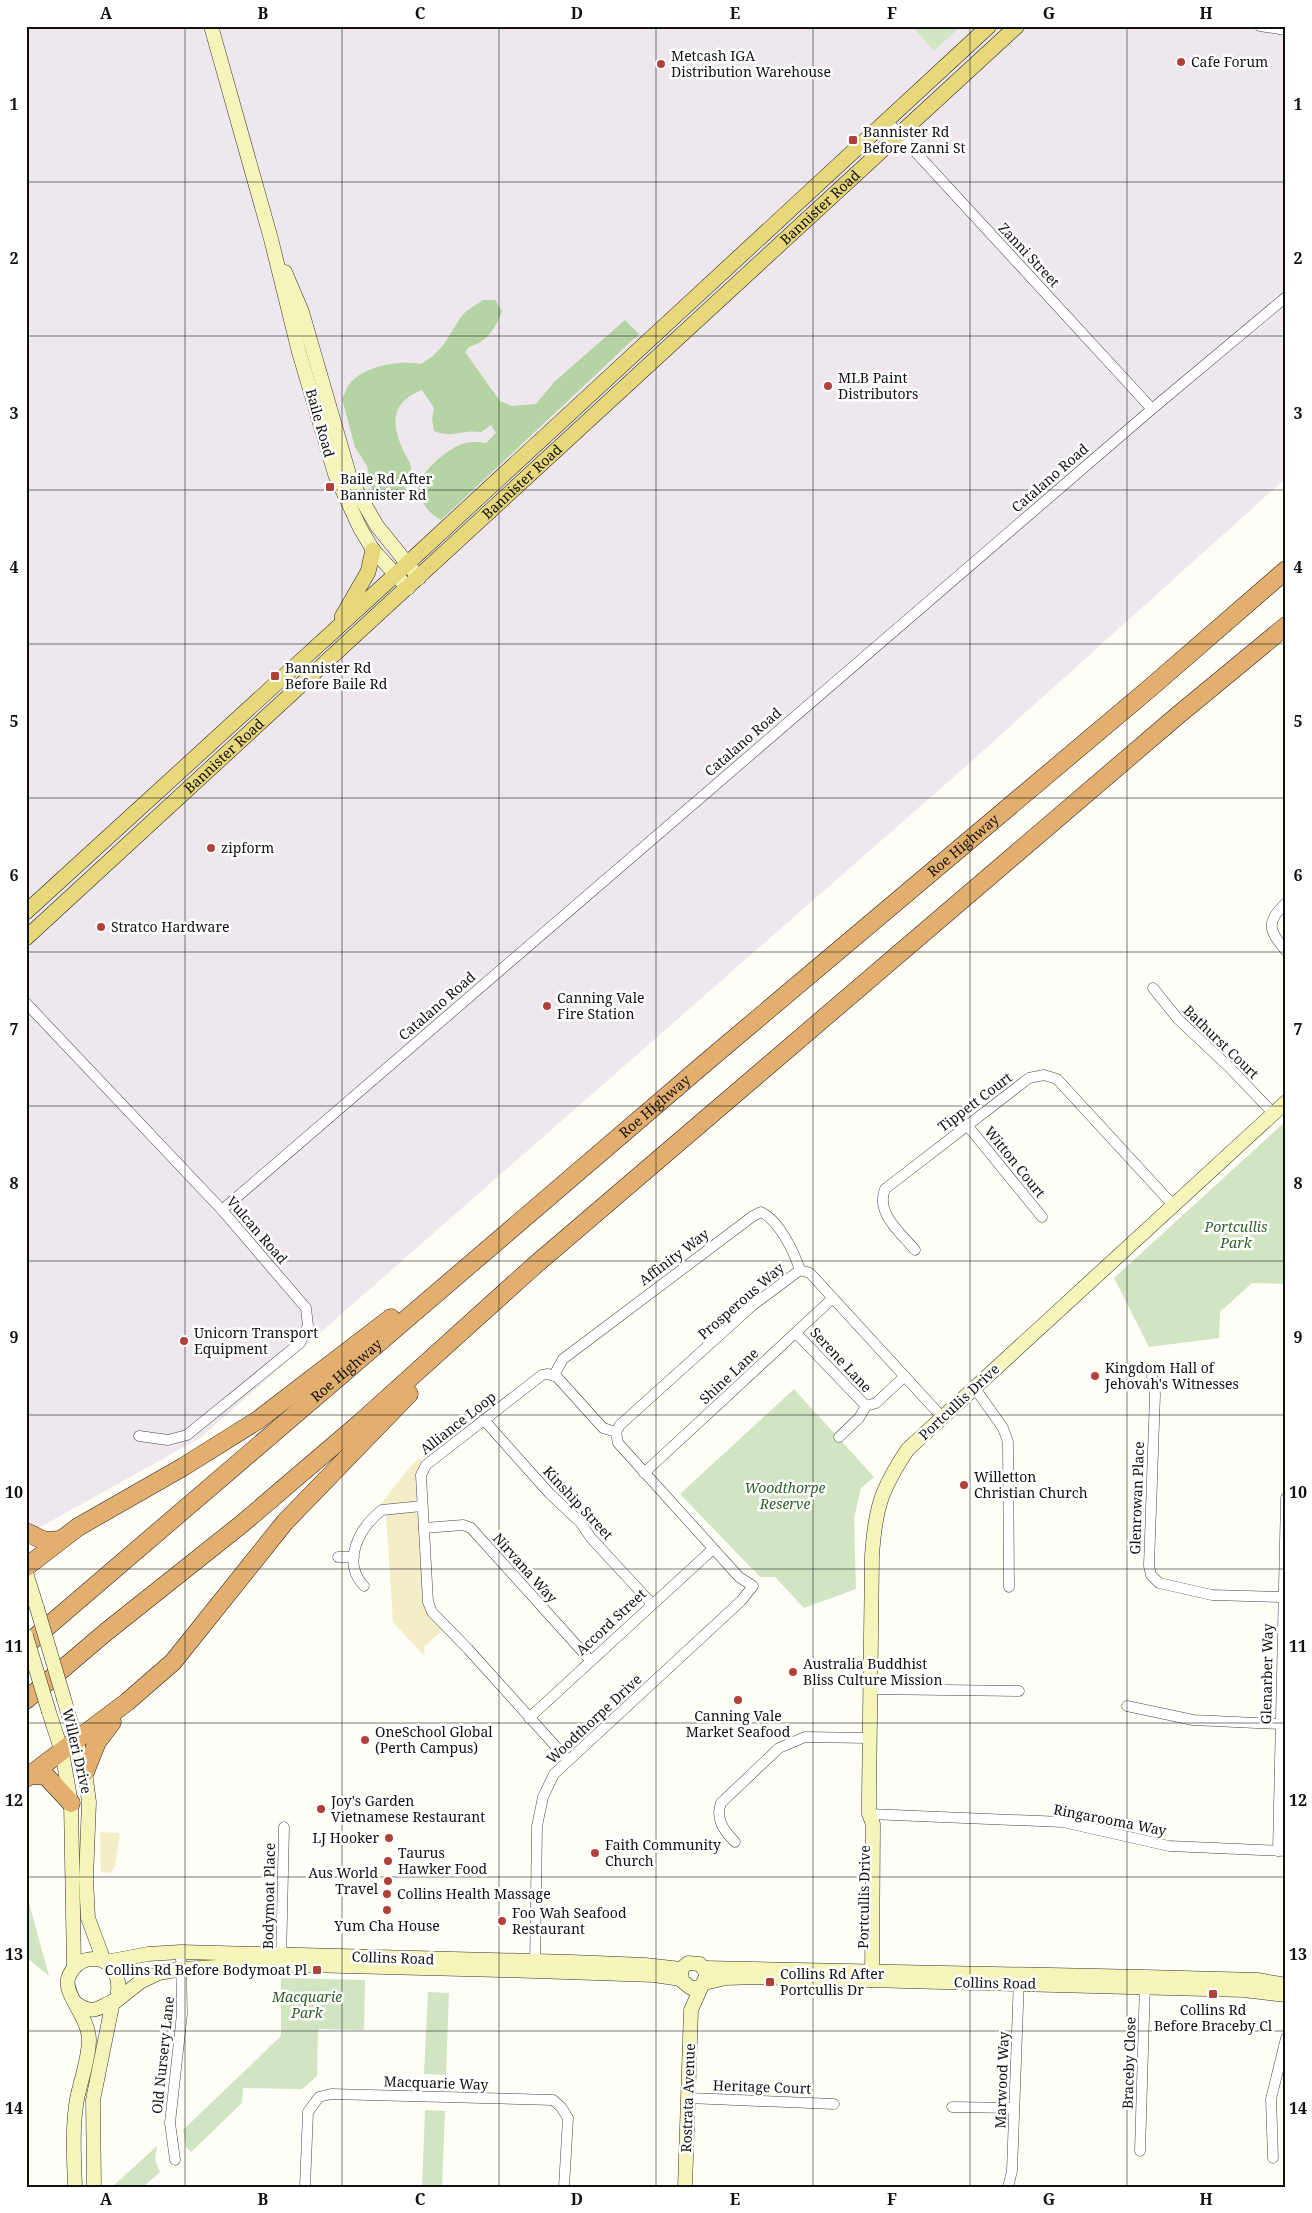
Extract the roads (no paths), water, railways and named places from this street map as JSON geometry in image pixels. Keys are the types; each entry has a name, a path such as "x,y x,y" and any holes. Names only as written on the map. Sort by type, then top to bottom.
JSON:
{"highway":[{"name":"Roe Highway","path":"26,1645 558,1189 1150,688 1286,570"},
{"path":"26,1700 106,1632 244,1523 360,1423 534,1266 1170,722 1286,626"},
{"path":"26,1567 60,1540 114,1505 184,1467 258,1420 558,1189"},
{"path":"29,1777 127,1702 173,1662 285,1522 400,1402 476,1333 534,1266"},
{"path":"26,1532 45,1541 60,1540"},
{"path":"85,1772 97,1742 127,1702"},
{"path":"29,1777 46,1776 71,1803"}],"main road":[{"name":"Baile Road","path":"211,26 271,239 288,312 310,364 316,385 340,490 373,550 408,588"},
{"name":"Bannister Road","path":"26,912 395,575 989,26"},
{"name":"Bannister Road","path":"26,938 1017,26"},
{"name":"Baile Road","path":"316,385 351,481 377,526 419,578"},
{"path":"335,629 368,572 373,550"},
{"name":"Portcullis Drive","path":"867,1975 866,1824 870,1814 875,1519 889,1477 908,1449 1286,1102"},
{"name":"Willeri Drive","path":"26,1573 85,1772 89,1802 86,1879 88,1918 105,1961 112,1967 118,1978 119,1988 114,2001 93,2100 94,2187"},
{"name":"Willeri Drive","path":"26,1636 62,1752 71,1803 74,1967 68,1984 69,1993 88,2026 89,2038 77,2100 74,2130 75,2187"},
{"name":"Collins Road","path":"105,1961 148,1954 181,1952 282,1960 535,1966 682,1977 691,1988 738,1977 867,1975"},
{"path":"74,1967 90,1959 105,1961"},
{"name":"Collins Road","path":"114,2001 140,1982 153,1976 182,1969 282,1960"},
{"name":"Collins Road","path":"682,1977 692,1962 700,1964 705,1968 867,1975 1145,1982 1258,1980 1286,1985"},
{"path":"702,1985 707,1974 705,1968"},
{"name":"Rostrata Avenue","path":"682,1977 687,2002 691,2010"},
{"name":"Collins Road","path":"1145,1982 1286,1995"},
{"name":"Rostrata Avenue","path":"685,2187 691,2010 702,1985"},
{"path":"77,2004 90,2010 98,2010 114,2001"}],"street":[{"path":"1260,26 1286,30"},
{"name":"Zanni Street","path":"886,120 1152,409"},
{"name":"Catalano Road","path":"222,1210 1152,409 1286,297"},
{"path":"1286,903 1275,913 1271,924 1274,937 1286,951"},
{"name":"Bathurst Court","path":"1153,988 1178,1019 1230,1068 1273,1113"},
{"name":"Vulcan Road","path":"26,1003 222,1210 306,1308 308,1326 300,1343 187,1435 168,1440 139,1436"},
{"name":"Tippett Court","path":"916,1250 883,1210 882,1195 890,1183 1029,1078 1044,1075 1057,1079 1173,1205"},
{"name":"Witton Court","path":"967,1125 1042,1217"},
{"name":"Affinity Way","path":"554,1375 563,1359 753,1216 761,1212 769,1215 778,1225 800,1270"},
{"name":"Prosperous Way","path":"616,1432 620,1425 753,1305 800,1270 810,1274 942,1417"},
{"name":"Shine Lane","path":"644,1473 833,1298"},
{"name":"Serene Lane","path":"796,1333 866,1406"},
{"name":"Alliance Loop","path":"554,1375 542,1375 426,1465 421,1475 422,1506 428,1602 432,1612 568,1760"},
{"path":"554,1375 603,1428 616,1432 618,1443 713,1549"},
{"path":"838,1437 859,1418 866,1406 876,1403 904,1376"},
{"name":"Glenrowan Place","path":"1152,1376 1155,1394 1149,1566 1151,1575 1159,1583 1212,1595 1282,1597"},
{"path":"974,1387 1003,1428 1008,1442 1008,1587"},
{"name":"Kinship Street","path":"484,1420 550,1494 580,1522 591,1538 652,1604"},
{"name":"Glenarber Way","path":"1282,1851 1280,1724 1286,1498"},
{"path":"364,1586 358,1580 354,1557 353,1547 358,1536 382,1510 422,1506"},
{"name":"Nirvana Way","path":"424,1528 463,1525 471,1528 590,1660"},
{"name":"Accord Street","path":"529,1718 713,1549"},
{"name":"Woodthorpe Drive","path":"535,1966 537,1826 542,1797 554,1774 568,1760 741,1601 753,1586 739,1577 713,1549"},
{"path":"338,1557 354,1557"},
{"path":"871,1689 1019,1691"},
{"path":"1128,1706 1194,1720 1280,1724"},
{"path":"735,1842 720,1825 719,1810 721,1803 779,1748 805,1737 870,1738"},
{"name":"Ringarooma Way","path":"870,1814 1063,1822 1169,1846 1282,1851"},
{"name":"Bodymoat Place","path":"282,1960 284,1827"},
{"name":"Old Nursery Lane","path":"174,2160 170,2138 170,2116 182,2014 181,1952"},
{"name":"Marwood Way","path":"1008,2187 1012,2172 1019,1979"},
{"name":"Braceby Close","path":"1140,2151 1145,1982"},
{"path":"1273,2158 1271,2099 1286,2038"},
{"name":"Macquarie Way","path":"305,2187 308,2112 319,2097 330,2094 553,2100 561,2107 568,2118 564,2187"},
{"name":"Heritage Court","path":"688,2098 834,2104"},
{"path":"952,2107 1014,2108"}],"place":[{"name":"Cafe Forum","path":"1181,62"},
{"name":"Metcash IGA Distribution Warehouse","path":"661,64"},
{"name":"Bannister Rd Before Zanni St","path":"853,140"},
{"name":"MLB Paint Distributors","path":"828,386"},
{"name":"Baile Rd After Bannister Rd","path":"330,487"},
{"name":"Bannister Rd Before Baile Rd","path":"275,676"},
{"name":"zipform","path":"211,848"},
{"name":"Stratco Hardware","path":"101,927"},
{"name":"Canning Vale Fire Station","path":"547,1006"},
{"name":"Unicorn Transport Equipment","path":"184,1341"},
{"name":"Kingdom Hall of Jehovah's Witnesses","path":"1095,1376"},
{"name":"Willetton Christian Church","path":"964,1485"},
{"name":"Australia Buddhist Bliss Culture Mission","path":"793,1672"},
{"name":"Canning Vale Market Seafood","path":"738,1700"},
{"name":"OneSchool Global (Perth Campus)","path":"365,1740"},
{"name":"Joy's Garden Vietnamese Restaurant","path":"321,1809"},
{"name":"LJ Hooker","path":"389,1838"},
{"name":"Faith Community Church","path":"595,1853"},
{"name":"Taurus Hawker Food","path":"388,1861"},
{"name":"Aus World Travel","path":"388,1881"},
{"name":"Collins Health Massage","path":"387,1894"},
{"name":"Yum Cha House","path":"387,1910"},
{"name":"Foo Wah Seafood Restaurant","path":"502,1921"},
{"name":"Collins Rd Before Bodymoat Pl","path":"317,1970"},
{"name":"Collins Rd After Portcullis Dr","path":"770,1982"},
{"name":"Collins Rd Before Braceby Cl","path":"1213,1994"}],"park label":[{"name":"Portcullis Park","path":"1236,1236"},
{"name":"Woodthorpe Reserve","path":"785,1496"},
{"name":"Macquarie Park","path":"307,2005"}]}
